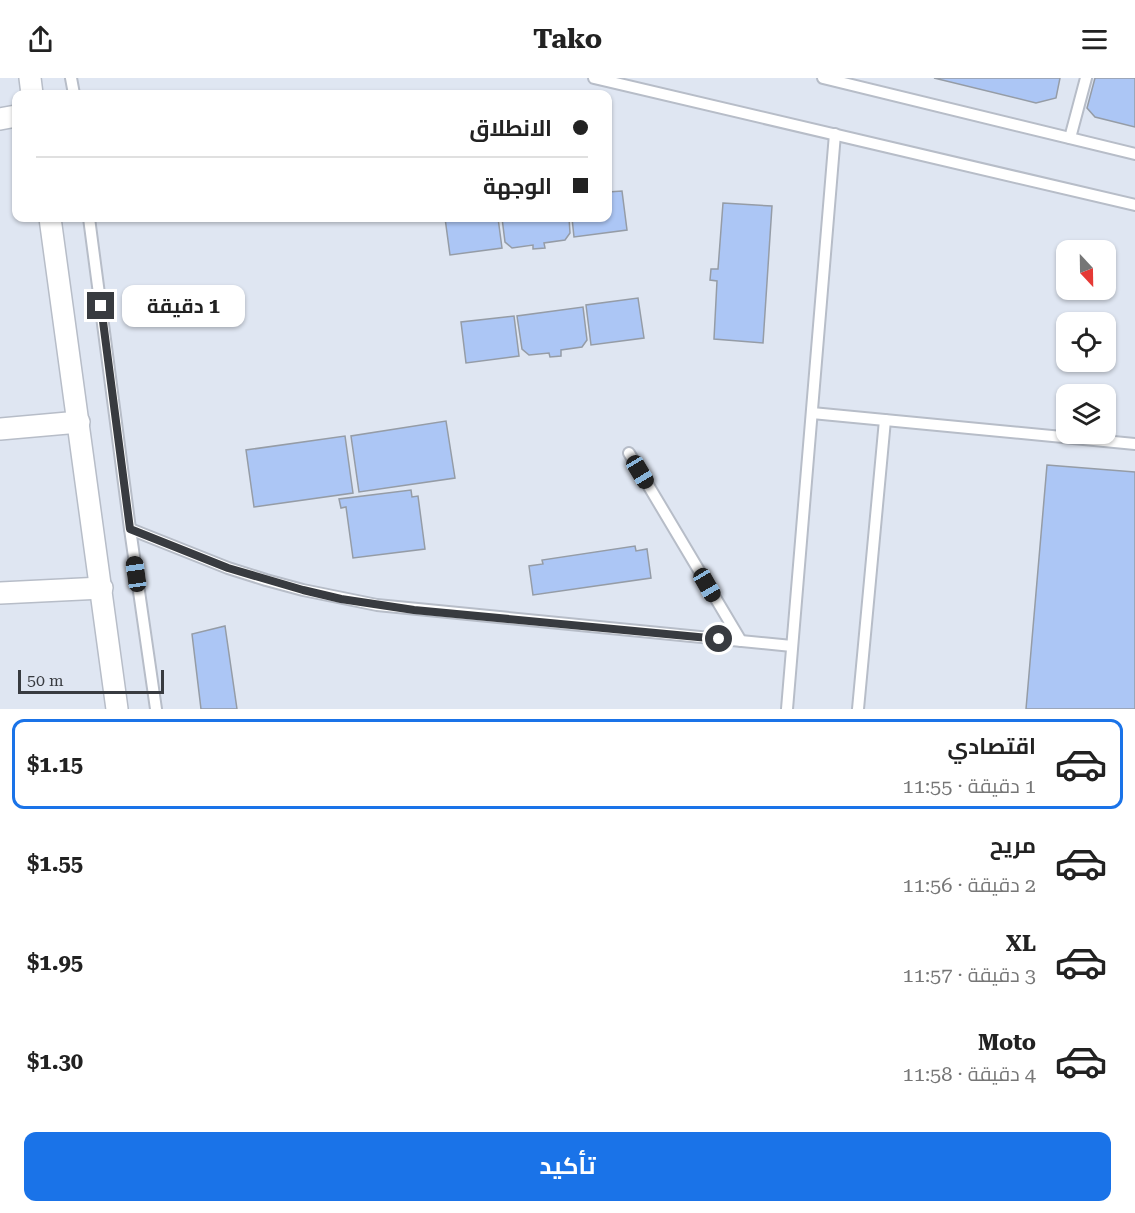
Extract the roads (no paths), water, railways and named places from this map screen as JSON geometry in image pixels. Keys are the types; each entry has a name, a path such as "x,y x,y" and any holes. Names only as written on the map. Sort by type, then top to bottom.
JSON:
{"street":[{"path":"51,222 117,709"},
{"path":"0,429 79,422"},
{"path":"0,593 102,588"}],"lane":[{"path":"594,78 1135,206"},
{"path":"823,78 1135,154"},
{"path":"1070,138 1086,78"},
{"path":"787,709 835,134"},
{"path":"90,222 156,709"},
{"path":"812,413 1135,444"},
{"path":"858,709 885,420"},
{"path":"629,453 741,641"},
{"path":"130,529 228,568 294,588 341,599 414,610 792,646"}]}
